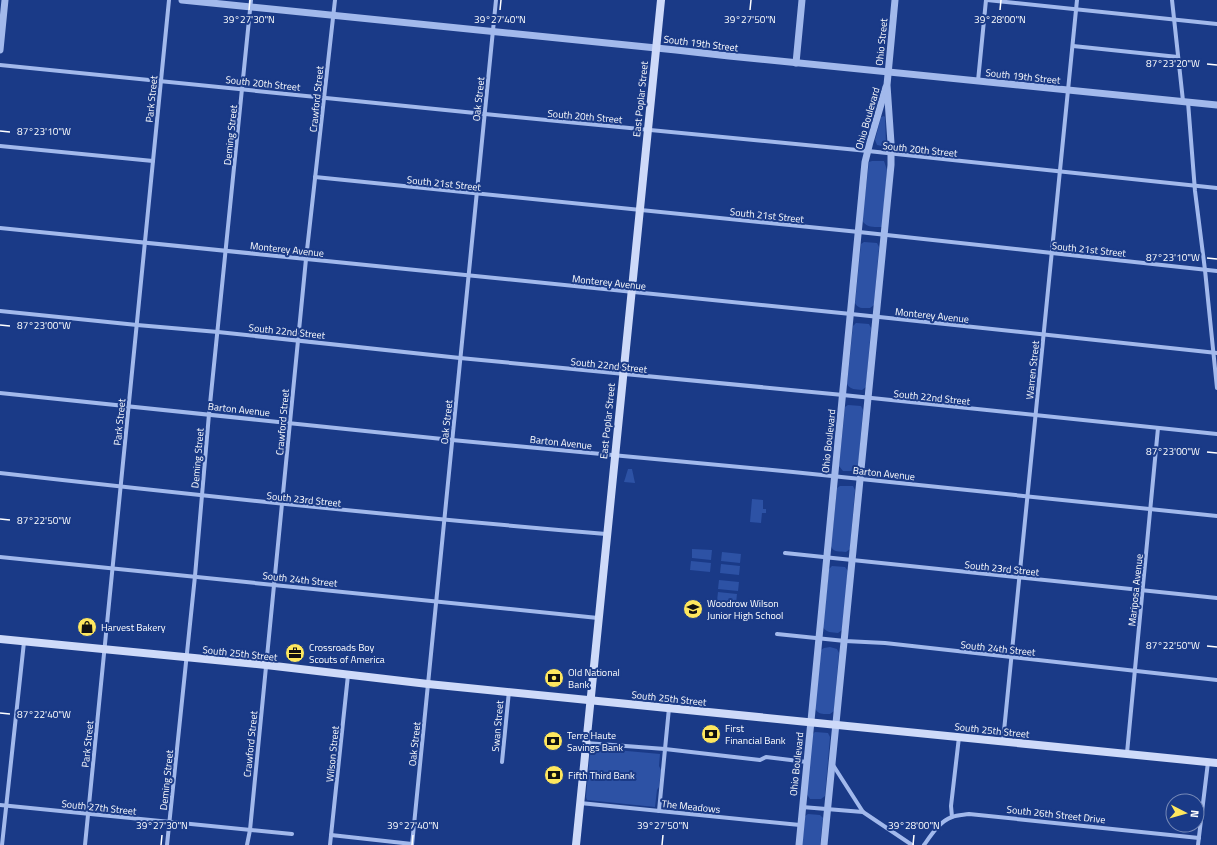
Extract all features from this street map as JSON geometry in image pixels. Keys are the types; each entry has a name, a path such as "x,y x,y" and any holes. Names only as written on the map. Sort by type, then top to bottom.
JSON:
{"main road":[{"name":"East Poplar Street","path":"576,845 630,292 661,0"},
{"name":"South 25th Street","path":"0,640 266,665 428,684 1213,762"}],"street":[{"path":"0,50 5,0"},
{"name":"Park Street","path":"85,845 169,0"},
{"name":"South 19th Street","path":"182,0 251,4 333,15 1217,105"},
{"name":"Crawford Street","path":"247,845 250,830 283,505 306,259 335,0"},
{"name":"Oak Street","path":"412,845 496,0"},
{"path":"796,63 802,0"},
{"name":"Ohio Street","path":"887,85 895,0"},
{"path":"978,81 986,0 1217,24"},
{"name":"Warren Street","path":"1003,741 1077,0"},
{"path":"1172,0 1178,57 1186,101 1194,186 1215,353 1217,388"},
{"name":"Deming Street","path":"167,845 251,4"},
{"path":"1073,46 1178,57"},
{"name":"South 20th Street","path":"0,65 868,151 1217,188"},
{"name":"Ohio Boulevard","path":"799,845 842,395 868,151 887,85"},
{"name":"Ohio Boulevard","path":"824,845 892,154 887,85"},
{"path":"0,146 153,161"},
{"name":"South 21st Street","path":"315,177 639,211 859,232 1217,271"},
{"name":"Monterey Avenue","path":"0,228 145,244 851,314 1215,353"},
{"name":"South 22nd Street","path":"0,311 1217,434"},
{"name":"Barton Avenue","path":"0,393 452,440 835,476 1217,516"},
{"name":"Mariposa Avenue","path":"1127,753 1158,428"},
{"name":"South 23rd Street","path":"0,473 283,505 444,521 606,534"},
{"name":"South 23rd Street","path":"785,553 853,559 1020,578 1143,589 1217,598"},
{"name":"South 24th Street","path":"0,557 598,618"},
{"name":"South 24th Street","path":"777,634 845,641 885,643 1217,680"},
{"path":"2,845 24,642"},
{"name":"Wilson Street","path":"330,845 348,674"},
{"name":"Swan Street","path":"502,762 509,691"},
{"path":"659,811 669,708"},
{"path":"952,817 951,806 959,737"},
{"path":"586,743 665,749 760,760 766,757 807,762"},
{"path":"1198,845 1213,762"},
{"path":"832,765 863,812 912,845"},
{"name":"The Meadows","path":"580,803 800,825"},
{"name":"South 27th Street","path":"0,805 292,834"},
{"path":"802,807 863,812"},
{"name":"South 26th Street Drive","path":"924,845 930,835 952,817 969,814 1199,838"},
{"path":"331,835 412,845"}],"shaded area":[{"path":"884,116 886,144 882,146 877,145 875,140 881,117"},
{"path":"884,161 887,170 882,227 868,226 862,220 869,162"},
{"path":"864,242 877,243 879,247 874,305 870,308 859,307 855,303 861,244"},
{"path":"856,323 869,324 871,328 866,387 862,390 851,388 847,384 853,326"},
{"path":"848,405 861,406 863,410 858,468 854,471 843,471 839,466 845,407"},
{"path":"628,469 632,469 635,483 624,482"},
{"path":"840,486 853,486 855,490 850,549 846,552 835,551 831,546 837,488"},
{"path":"752,499 763,500 763,509 766,509 766,513 762,513 761,523 750,522"},
{"path":"692,549 712,550 711,560 692,558"},
{"path":"722,552 741,554 740,563 721,561"},
{"path":"691,561 711,563 710,572 690,570"},
{"path":"721,564 740,566 739,575 720,573"},
{"path":"832,566 845,567 848,571 842,630 838,633 827,631 823,627 829,569"},
{"path":"719,580 739,582 738,591 718,589"},
{"path":"718,592 737,594 736,603 717,601"},
{"path":"830,647 837,649 839,653 834,711 830,714 823,714 819,713 815,708 821,650"},
{"path":"815,732 828,733 830,737 825,796 821,799 810,799 806,793 812,735"},
{"path":"594,748 660,754 659,766 661,770 655,807 587,800 590,751"},
{"path":"808,814 820,815 823,818 820,845 802,845 805,816"}],"place":[{"name":"Woodrow Wilson Junior High School","path":"693,609"},
{"name":"Harvest Bakery","path":"87,627"},
{"name":"Crossroads Boy Scouts of America","path":"295,653"},
{"name":"Old National Bank","path":"554,678"},
{"name":"First Financial Bank","path":"711,734"},
{"name":"Terre Haute Savings Bank","path":"553,741"},
{"name":"Fifth Third Bank","path":"554,775"}]}
